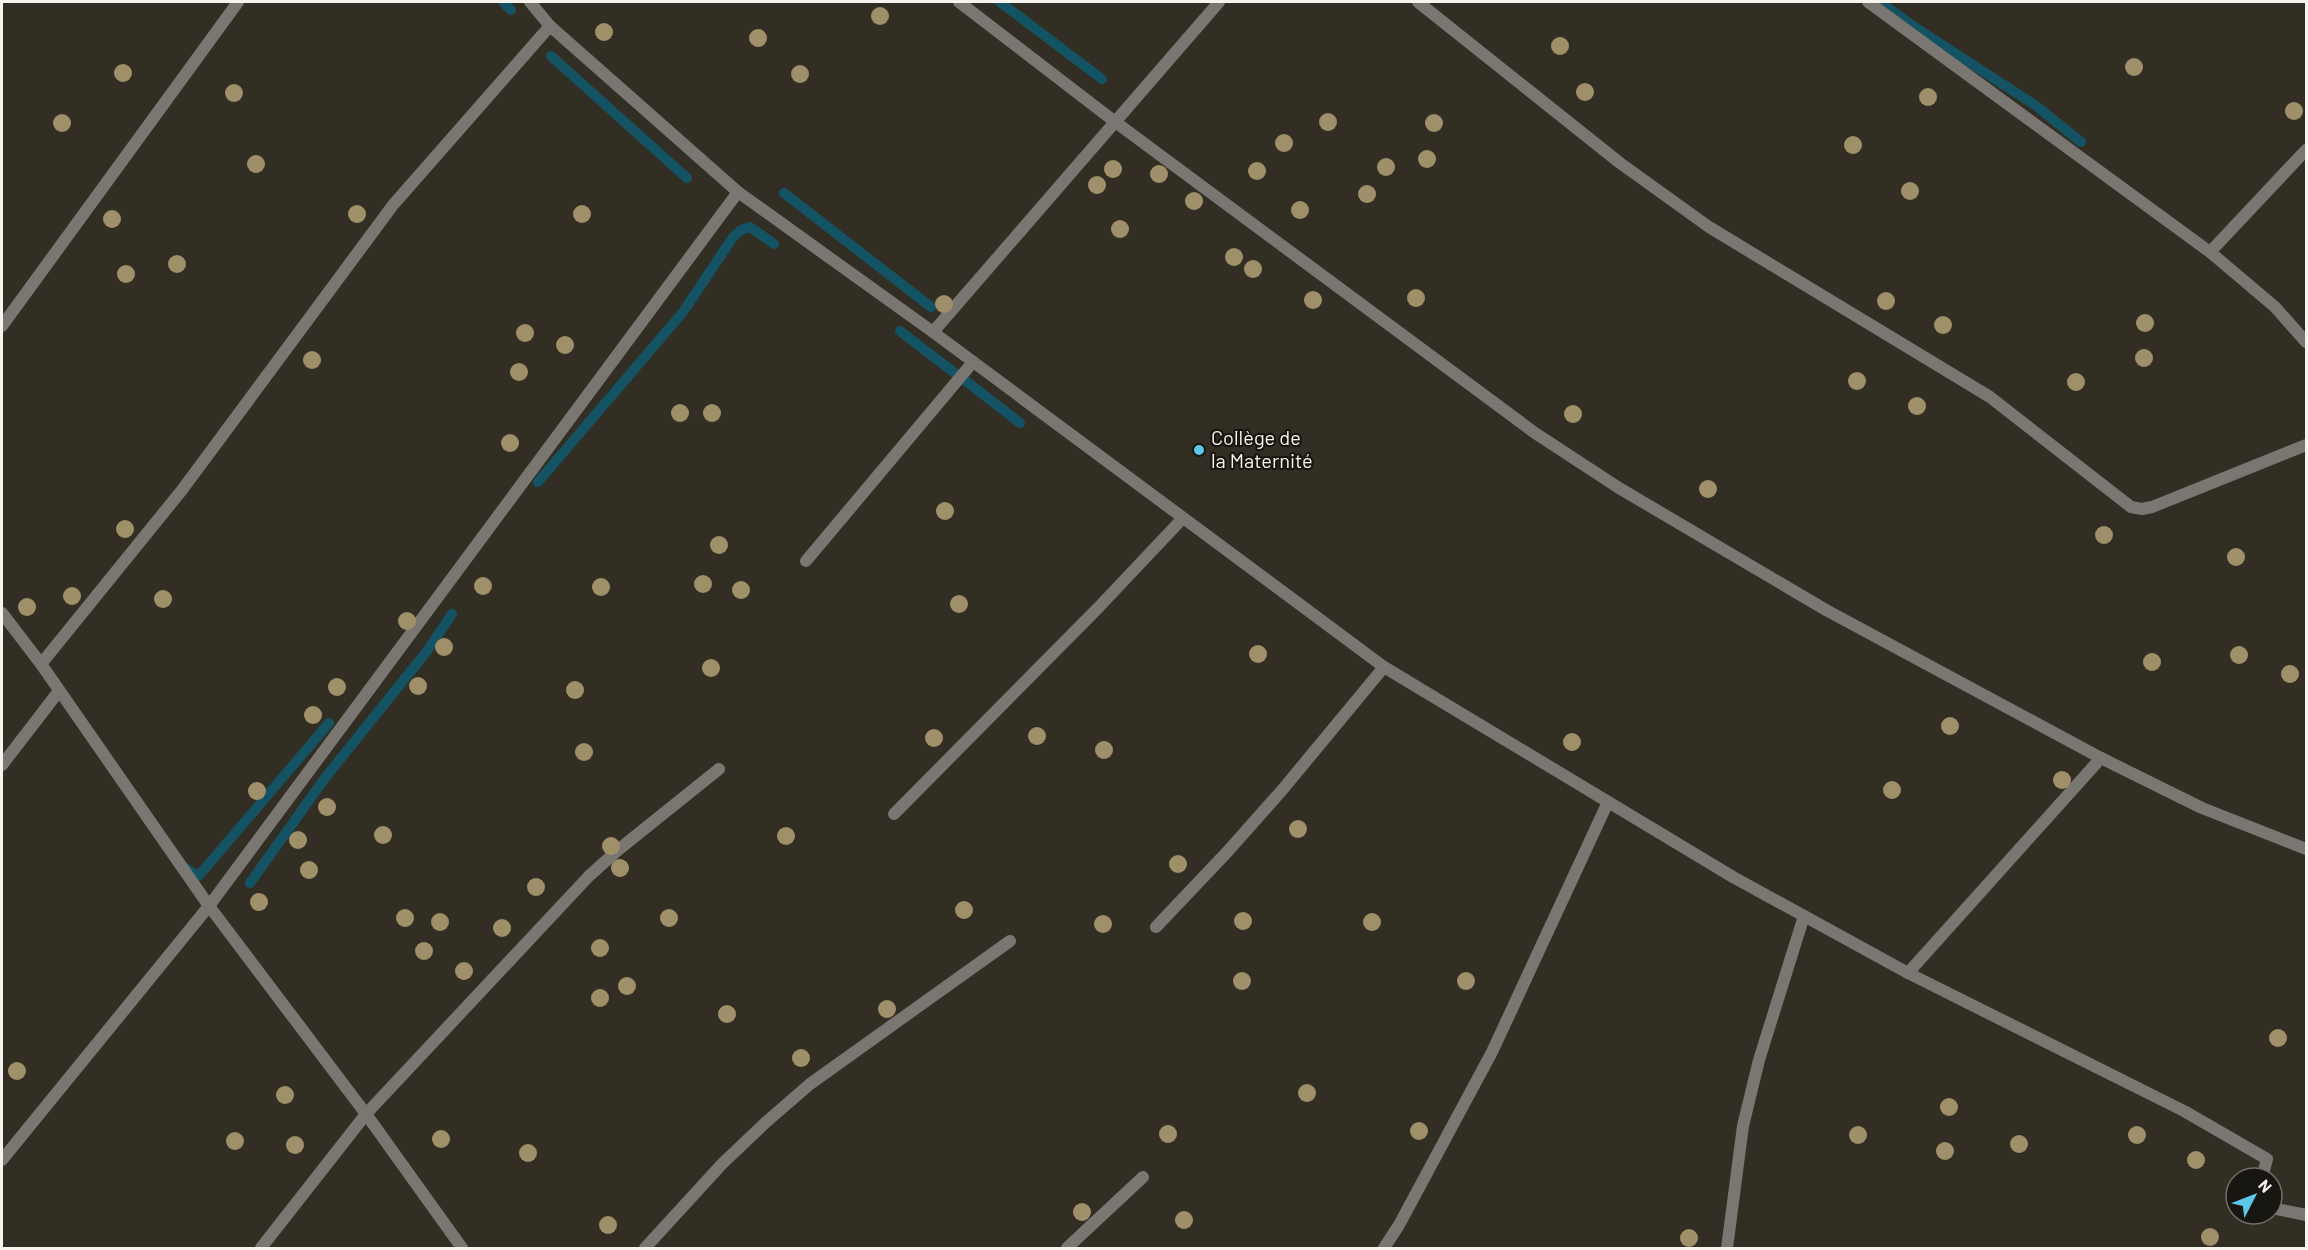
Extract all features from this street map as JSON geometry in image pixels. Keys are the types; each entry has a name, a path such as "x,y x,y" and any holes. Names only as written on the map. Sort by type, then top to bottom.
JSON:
{"street":[{"path":"2,326 238,2"},
{"path":"530,2 550,26 738,192 933,332 1384,667 1733,877 1908,973 2184,1111 2266,1159 2265,1166"},
{"path":"959,2 1114,121 1535,432 1619,488 1826,610 2101,758 2202,808 2307,849"},
{"path":"933,332 1219,2"},
{"path":"1418,2 1620,163 1709,227 1990,397 2131,507 2142,509 2152,507 2307,445"},
{"path":"1868,2 2210,252 2275,307 2307,342"},
{"path":"41,664 182,490 393,205 550,26"},
{"path":"2210,252 2307,150"},
{"path":"2,1160 209,906 738,192"},
{"path":"806,561 973,362"},
{"path":"894,814 1090,617 1183,518"},
{"path":"2,614 41,664 209,906 366,1114 462,1248"},
{"path":"1156,927 1283,789 1384,667"},
{"path":"2,765 59,691"},
{"path":"1908,973 2101,758"},
{"path":"261,1248 366,1114 589,876 618,849 720,769"},
{"path":"1384,1248 1399,1226 1492,1052 1608,802"},
{"path":"1727,1248 1743,1126 1758,1060 1804,916"},
{"path":"645,1248 722,1164 810,1084 1010,941"},
{"path":"1067,1248 1143,1177"},
{"path":"2284,1210 2307,1215"}],"waterway":[{"path":"503,2 511,10"},
{"path":"1000,2 1102,79"},
{"path":"1880,2 2035,105 2081,142"},
{"path":"551,56 687,178"},
{"path":"784,193 931,307"},
{"path":"538,482 683,312 733,237 741,230 750,227 774,244"},
{"path":"900,331 960,377"},
{"path":"962,378 1020,423"},
{"path":"250,883 325,778 427,651 452,614"},
{"path":"184,867 198,876 329,723"}],"place":[{"name":"Collège de la Maternité","path":"1199,450"}]}
